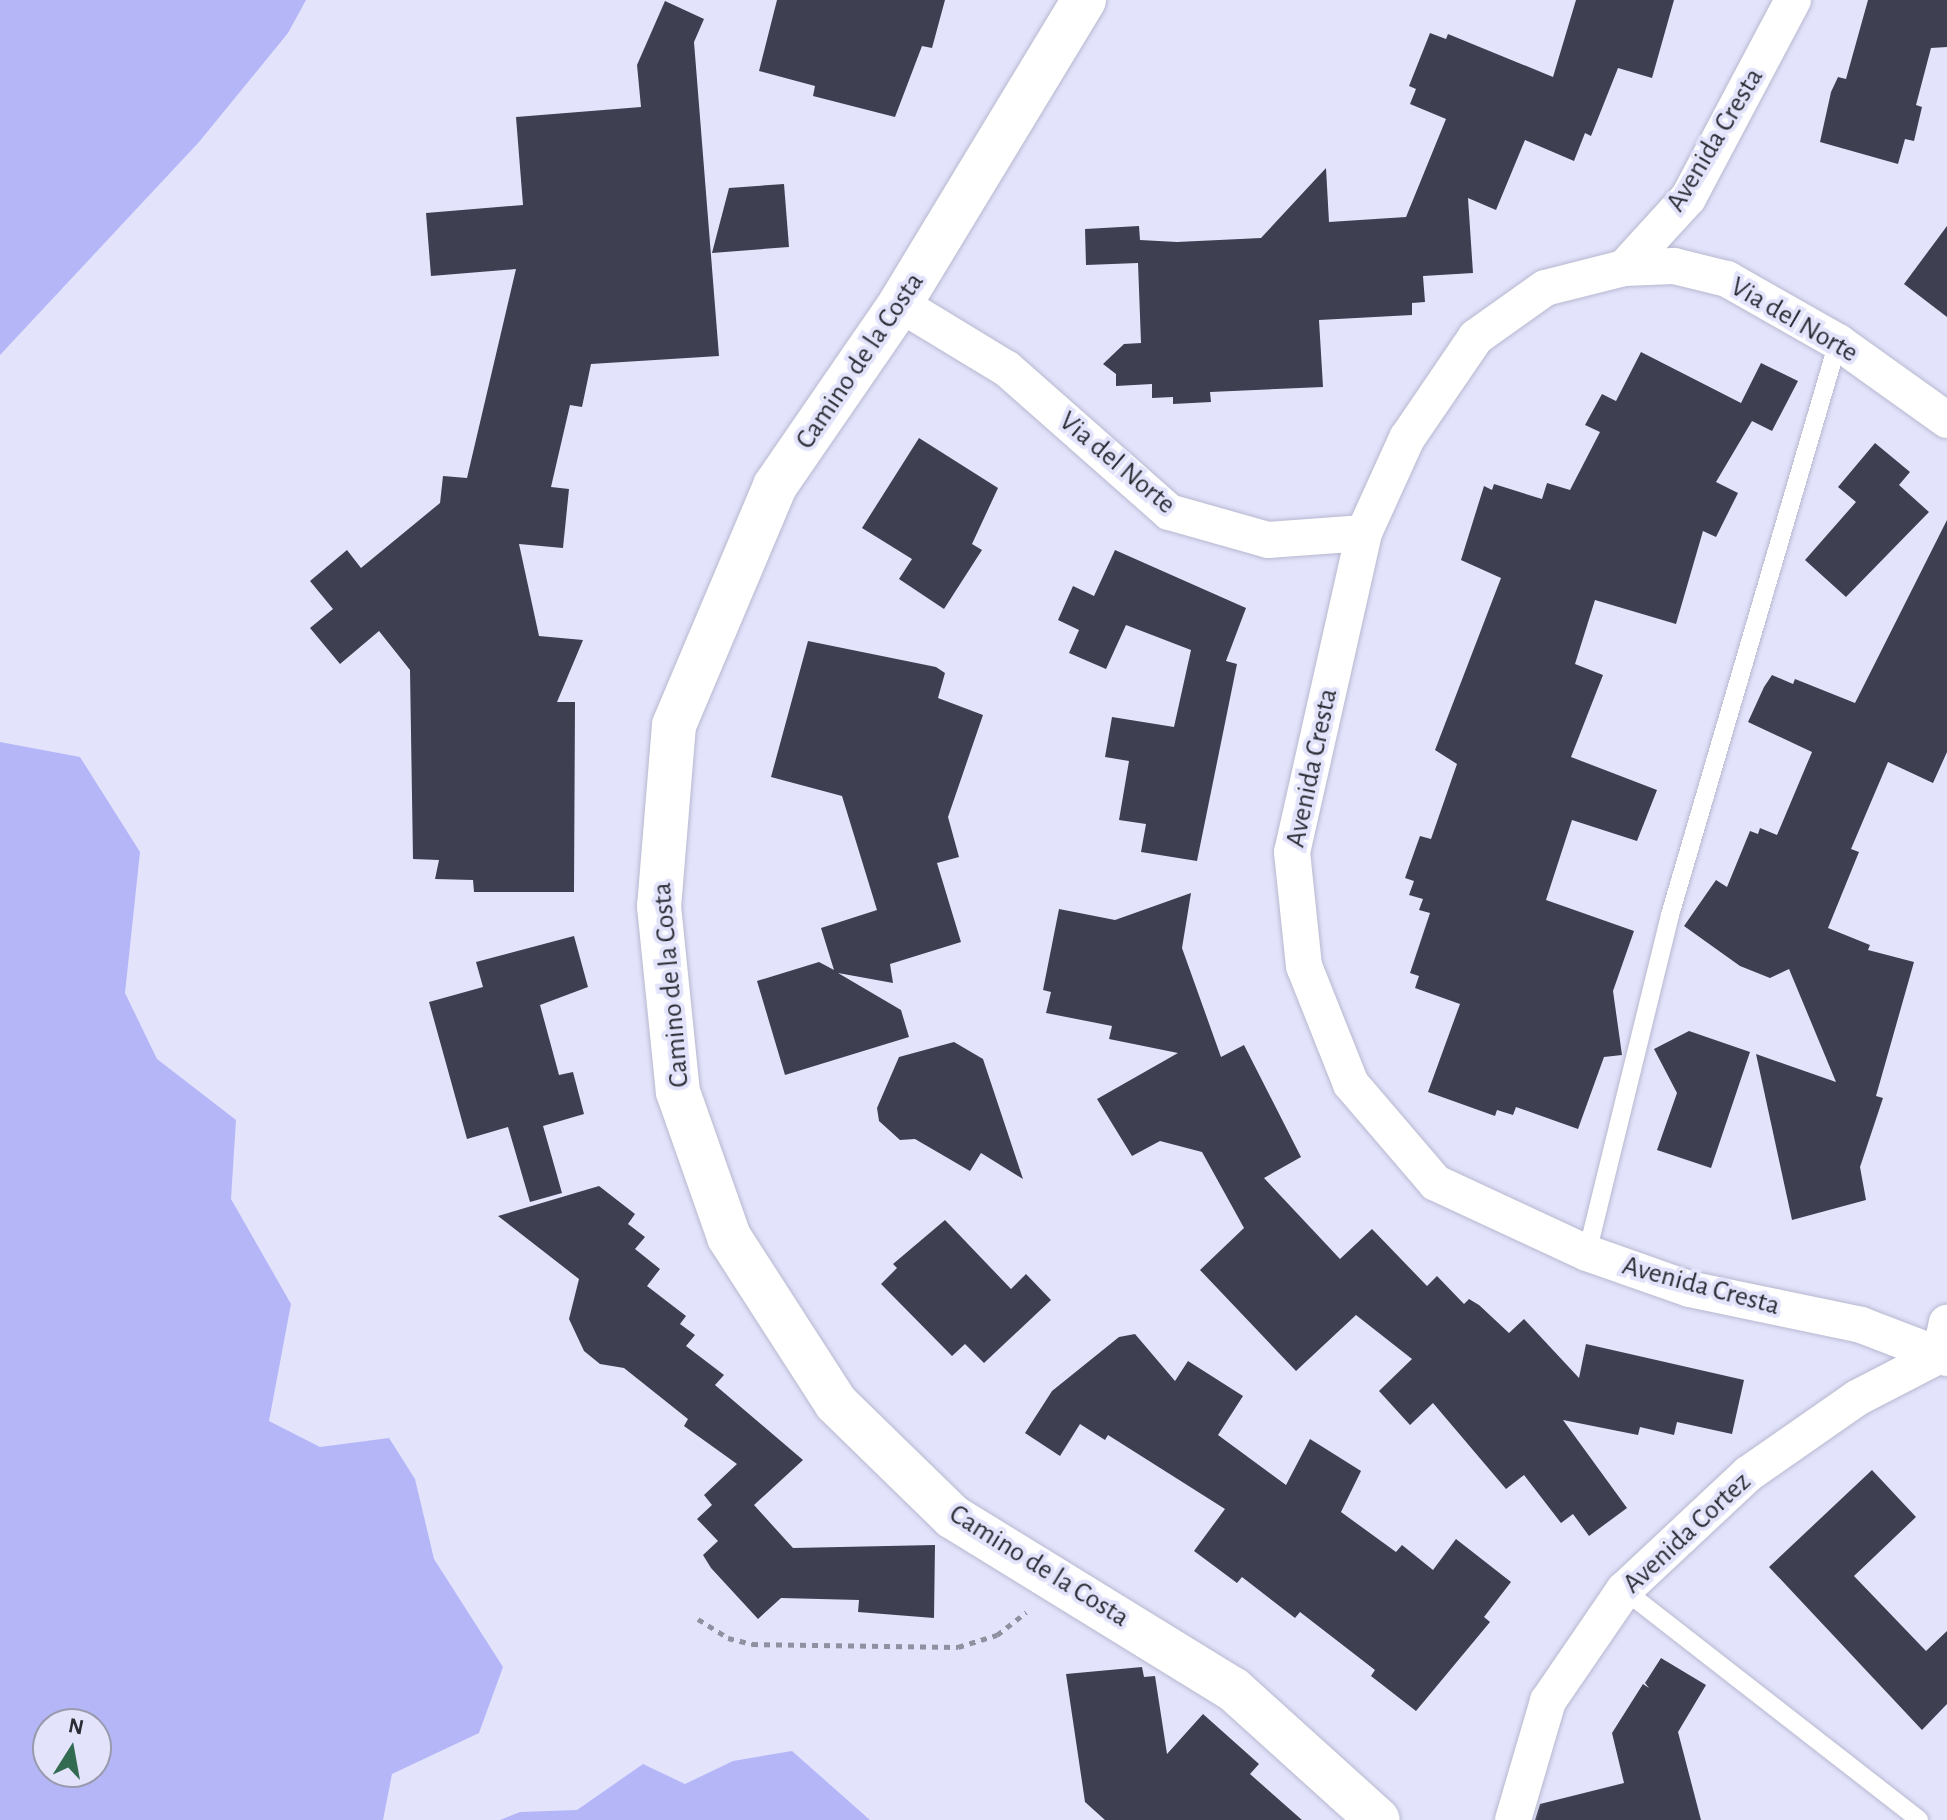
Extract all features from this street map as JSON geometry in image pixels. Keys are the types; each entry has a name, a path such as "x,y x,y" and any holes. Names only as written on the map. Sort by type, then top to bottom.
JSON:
{"street":[{"name":"Camino de la Costa","path":"1084,0 900,304 775,486 674,725 659,906 678,1092 729,1237 836,1403 953,1517 1233,1689 1378,1820"},
{"name":"Avenida Cresta","path":"1793,0 1688,198 1624,268 1545,288 1476,337 1407,438 1364,533 1292,852 1304,966 1351,1084 1436,1183 1587,1253 1689,1289 1945,1345"},
{"name":"Via del Norte","path":"1624,268 1674,266 1727,279 1838,342 1947,420"},
{"name":"Via del Norte","path":"900,304 1007,369 1169,512 1268,540 1364,533"},
{"name":"Avenida Cortez","path":"1513,1820 1548,1701 1624,1590 1748,1474 1857,1398 1945,1345"}],"lane":[{"path":"1587,1253 1670,915 1838,342"},
{"path":"1624,1590 1919,1820"}],"path":[{"path":"698,1619 728,1638 752,1644 958,1647 997,1635 1021,1619 1034,1601"}],"water":[{"path":"0,0 306,0 288,33 199,142 0,355"},
{"path":"0,742 80,757 140,852 125,993 157,1059 236,1120 231,1199 291,1304 269,1421 320,1447 389,1438 415,1479 434,1559 503,1667 479,1733 392,1774 383,1820 0,1820"},
{"path":"792,1751 870,1820 500,1820 520,1812 577,1810 643,1764 685,1784 733,1761"}],"building":[{"path":"777,0 945,0 932,48 922,46 895,117 813,96 815,86 759,71"},
{"path":"1576,0 1674,0 1652,78 1618,68 1591,136 1585,133 1574,161 1525,140 1496,210 1468,198 1473,273 1423,276 1425,302 1412,303 1412,315 1319,320 1323,387 1210,392 1211,402 1173,404 1173,397 1152,398 1152,384 1116,386 1116,374 1103,364 1124,344 1141,343 1138,263 1086,265 1085,229 1139,226 1140,240 1177,242 1261,238 1326,168 1329,222 1406,217 1446,119 1410,104 1416,89 1409,86 1430,33 1446,39 1448,34 1553,77"},
{"path":"1868,0 1947,0 1947,47 1931,48 1916,105 1922,107 1914,141 1905,139 1898,164 1820,142 1831,92 1838,77 1846,79"},
{"path":"665,1 704,19 694,42 719,356 591,364 582,407 570,405 551,487 569,489 563,548 519,544 539,636 583,640 557,702 575,702 574,892 474,892 473,880 435,879 439,860 413,859 410,670 379,631 340,664 310,628 333,609 310,581 347,550 361,568 440,503 443,476 467,478 516,269 431,276 426,213 523,205 516,117 641,107 637,65"},
{"path":"784,184 789,247 712,253 729,188"},
{"path":"1947,226 1947,317 1904,284"},
{"path":"1641,352 1741,403 1761,363 1798,381 1772,431 1752,421 1716,482 1738,493 1716,537 1703,531 1676,624 1595,600 1575,664 1603,675 1571,757 1657,790 1637,841 1572,820 1546,900 1634,931 1613,991 1622,1055 1604,1057 1578,1129 1516,1107 1513,1115 1497,1110 1495,1116 1428,1092 1460,1004 1415,988 1419,976 1410,973 1430,913 1419,910 1423,899 1409,895 1414,881 1405,878 1420,836 1431,839 1457,764 1435,750 1501,578 1461,560 1484,486 1492,490 1494,484 1542,499 1547,483 1570,490 1600,432 1585,425 1602,394 1616,401"},
{"path":"919,438 998,488 972,544 982,550 944,609 899,579 912,559 862,528"},
{"path":"1875,443 1910,472 1899,485 1929,512 1846,597 1805,560 1856,502 1838,487"},
{"path":"1947,520 1947,752 1933,783 1888,762 1851,849 1859,852 1828,928 1870,945 1868,950 1914,962 1876,1096 1883,1098 1860,1167 1866,1200 1792,1220 1756,1054 1836,1082 1789,969 1770,978 1740,966 1684,926 1716,880 1727,887 1750,831 1758,834 1760,828 1777,835 1812,752 1748,722 1764,687 1772,675 1793,684 1795,679 1855,703"},
{"path":"1115,550 1246,608 1226,661 1237,664 1197,861 1141,852 1146,824 1119,820 1129,761 1105,757 1112,717 1174,727 1191,650 1126,625 1106,669 1069,653 1079,630 1058,620 1073,586 1094,596"},
{"path":"808,641 936,667 945,673 938,698 983,715 948,817 959,857 937,863 961,942 890,964 893,983 838,973 901,1010 909,1037 785,1075 757,981 819,962 834,970 821,928 877,910 842,796 771,777"},
{"path":"1191,893 1182,948 1221,1057 1244,1045 1301,1157 1264,1178 1340,1259 1372,1229 1427,1286 1437,1276 1464,1304 1469,1299 1479,1305 1509,1333 1524,1319 1579,1378 1586,1344 1744,1380 1732,1434 1677,1422 1674,1435 1640,1427 1638,1435 1563,1420 1627,1508 1589,1536 1573,1514 1561,1523 1524,1475 1506,1489 1433,1403 1410,1425 1379,1391 1412,1359 1356,1315 1296,1371 1200,1270 1244,1228 1202,1152 1160,1141 1132,1156 1097,1099 1178,1053 1109,1039 1112,1026 1046,1013 1051,992 1043,990 1059,909 1115,920"},
{"path":"574,936 588,987 540,1005 559,1075 573,1072 584,1114 543,1126 562,1193 530,1202 508,1127 467,1139 429,1002 483,987 476,962"},
{"path":"1689,1031 1750,1052 1711,1168 1657,1150 1677,1093 1654,1049"},
{"path":"954,1042 983,1059 1023,1179 981,1153 970,1171 915,1139 900,1140 879,1121 877,1108 899,1057"},
{"path":"599,1186 635,1214 628,1224 645,1237 635,1249 660,1269 647,1286 686,1316 680,1324 695,1335 686,1346 724,1375 715,1385 803,1460 754,1505 793,1548 935,1545 934,1618 858,1612 859,1600 781,1598 758,1619 711,1568 703,1555 718,1541 697,1519 712,1505 704,1495 737,1464 684,1426 688,1419 624,1368 600,1364 584,1351 569,1319 579,1279 498,1216"},
{"path":"945,1220 1011,1289 1026,1274 1051,1300 984,1363 965,1344 952,1356 881,1284 897,1268 893,1264"},
{"path":"1135,1334 1175,1381 1188,1361 1243,1396 1218,1435 1286,1485 1310,1439 1361,1471 1341,1512 1396,1552 1402,1545 1433,1570 1456,1539 1511,1582 1484,1617 1490,1622 1416,1711 1371,1676 1375,1670 1300,1612 1295,1618 1242,1577 1237,1583 1194,1551 1225,1509 1108,1435 1105,1440 1080,1424 1060,1456 1025,1433 1052,1391 1119,1337"},
{"path":"1872,1470 1916,1517 1854,1576 1926,1651 1947,1631 1947,1704 1922,1730 1769,1567"},
{"path":"1661,1658 1706,1685 1678,1732 1701,1820 1535,1820 1540,1804 1624,1783 1612,1733 1643,1684 1649,1688 1645,1683"},
{"path":"1142,1667 1144,1677 1155,1676 1167,1754 1203,1714 1259,1764 1250,1774 1302,1820 1105,1820 1085,1802 1066,1674"}]}
